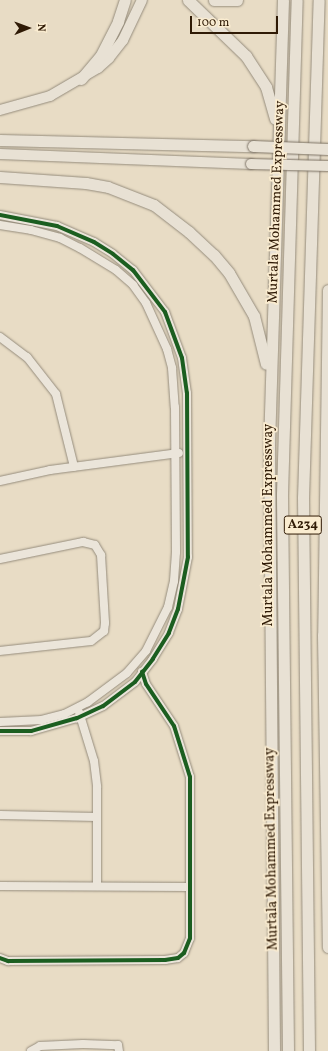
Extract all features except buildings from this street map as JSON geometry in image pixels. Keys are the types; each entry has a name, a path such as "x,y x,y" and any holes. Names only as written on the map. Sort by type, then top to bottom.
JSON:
{"highway":[{"path":"82,79 107,46 125,0"},
{"path":"188,0 233,41 258,72 271,99 279,142"},
{"path":"214,0 238,0"},
{"name":"Murtala Mohammed Expressway","path":"274,1046 269,445 283,0"},
{"name":"Murtala Mohammed Expressway","path":"288,1051 282,494 297,0"},
{"name":"A234","path":"309,1051 303,498 318,0"},
{"path":"0,140 328,149"},
{"path":"0,177 86,183 132,196 154,206 174,220 214,255 243,294 261,337 268,381 269,445"},
{"path":"328,290 325,388 328,947"},
{"path":"325,388 328,356"}],"main road":[{"path":"0,110 50,96 82,79 109,58 123,40 142,0"},
{"path":"0,154 328,166"}],"street":[{"path":"0,215 57,226 94,242 114,254 133,270 166,312 182,358 187,393 186,453 188,557 178,609 169,632 153,659 135,681 103,706 52,727 31,731 0,731"},
{"path":"0,225 31,230 60,238 102,260 133,285 156,323 172,368 175,407 174,454 176,552 174,581 168,607 146,652 127,673 106,691 77,708 42,720 0,722"},
{"path":"0,337 27,357 56,394 74,467"},
{"path":"0,481 74,467 186,453"},
{"path":"0,559 82,542 95,545 101,555 105,623 104,631 91,641 0,651"},
{"path":"0,958 16,961 178,958 184,953 190,938 190,777 174,726 146,684 142,672"},
{"path":"135,681 146,684"},
{"path":"77,708 81,716 94,761 97,817 97,886"},
{"path":"0,815 97,817"},
{"path":"0,886 189,887"},
{"path":"31,1051 40,1046 83,1044 118,1045 119,1051"}],"cycle path":[{"path":"0,215 57,226 94,242 113,254 133,270 165,312 182,358 187,393 188,557 178,609 169,633 153,659 135,682 103,706 77,718 31,731 0,731"},
{"path":"0,958 8,961 165,960 178,958 184,953 190,938 190,777 174,726 146,684 142,672"}]}
